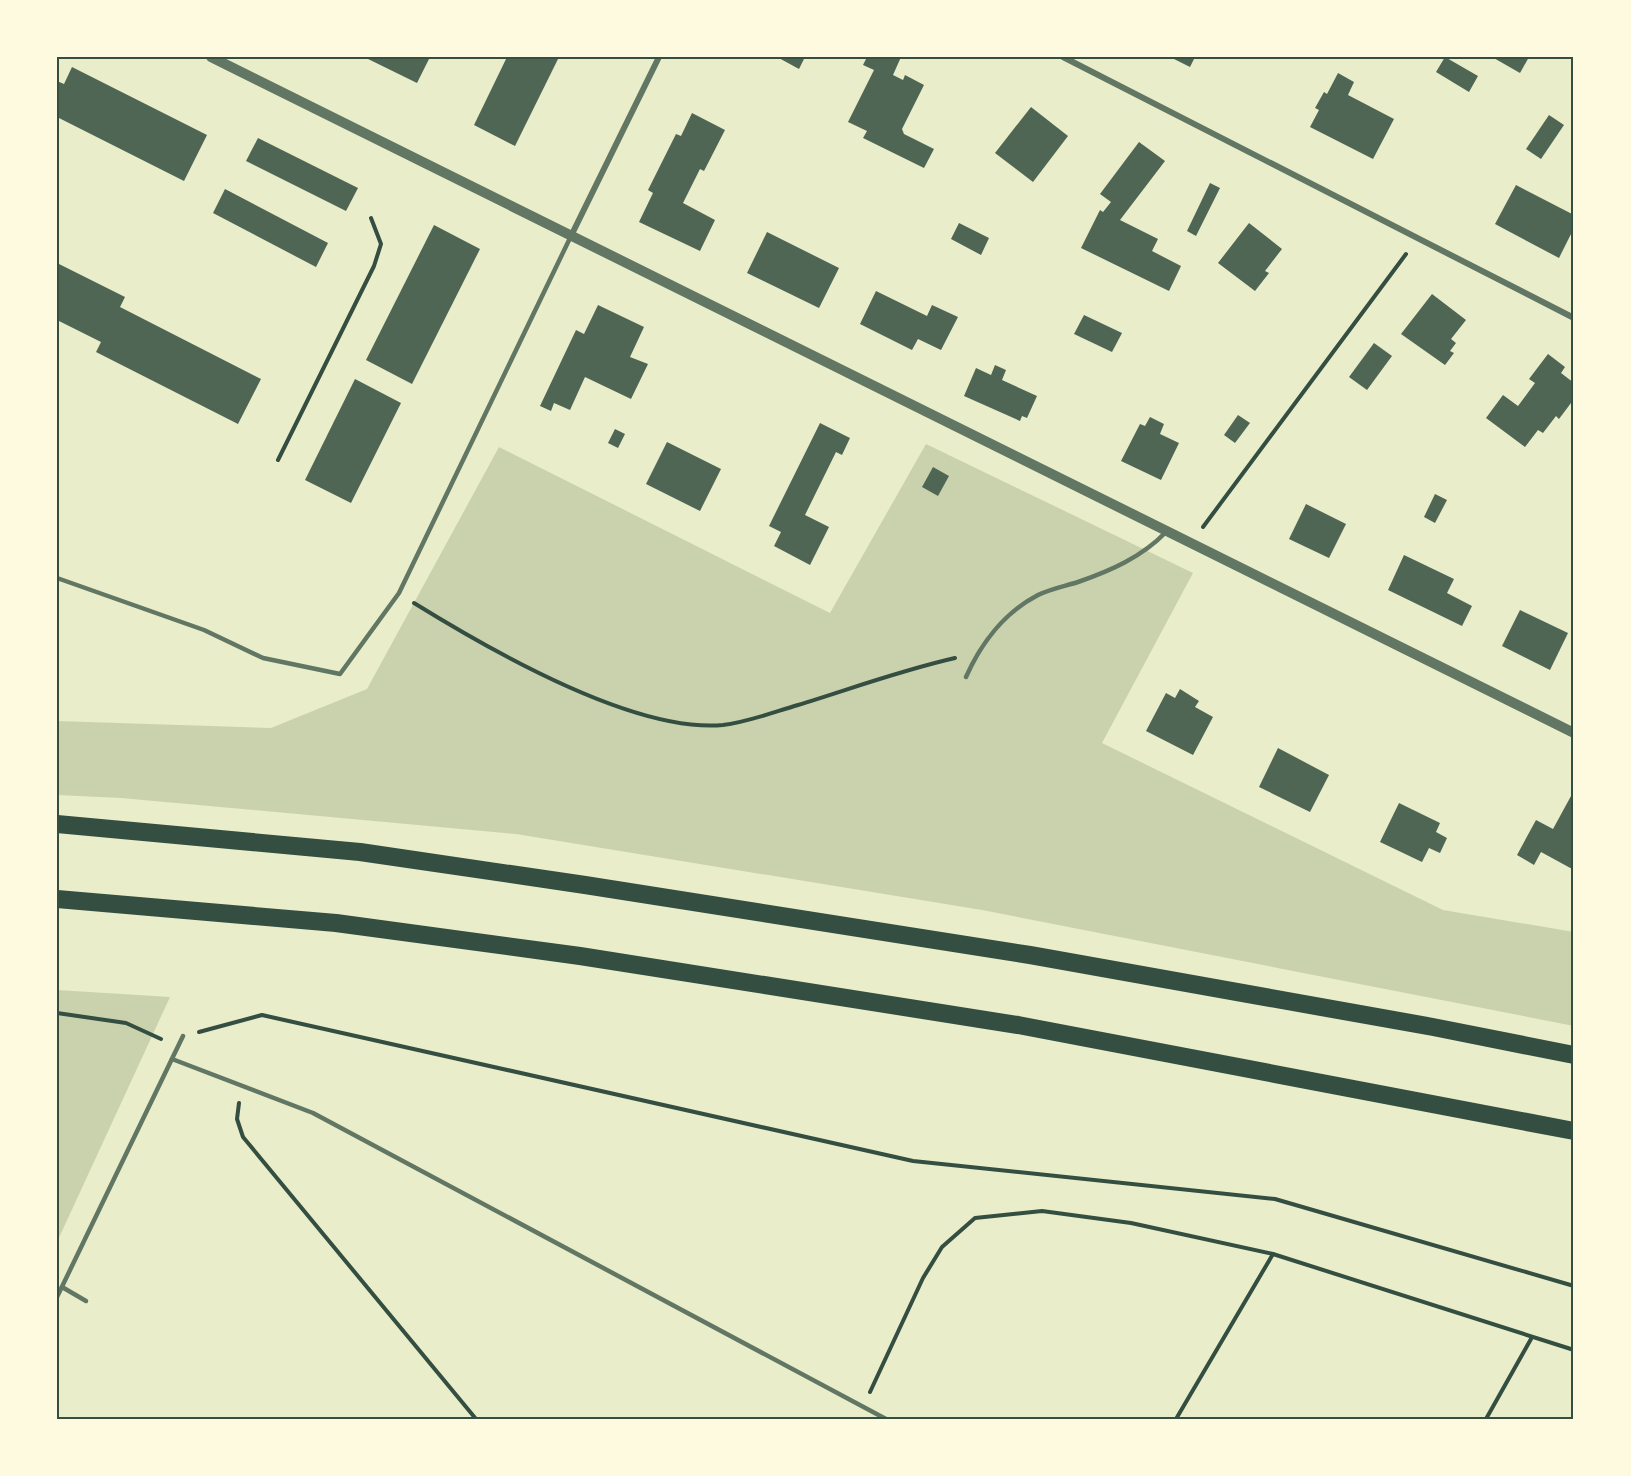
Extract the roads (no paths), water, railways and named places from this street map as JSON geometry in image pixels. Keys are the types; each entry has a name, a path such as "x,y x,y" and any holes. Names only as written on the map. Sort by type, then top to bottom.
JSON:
{"highway":[{"path":"57,824 360,852 585,885 1041,957 1433,1027 1574,1055"},
{"path":"57,899 336,923 580,956 1018,1025 1574,1131"}],"street":[{"path":"211,57 1574,733"},
{"path":"571,236 659,57"},
{"path":"1063,57 1574,318"}],"lane":[{"path":"57,578 204,630 263,658 340,674 399,593 571,236"},
{"path":"966,677 976,653 1007,616 1039,594 1092,577 1130,560 1152,547 1168,530"},
{"path":"57,1297 183,1036"},
{"path":"172,1059 313,1113 886,1419"},
{"path":"62,1287 86,1301"}]}
